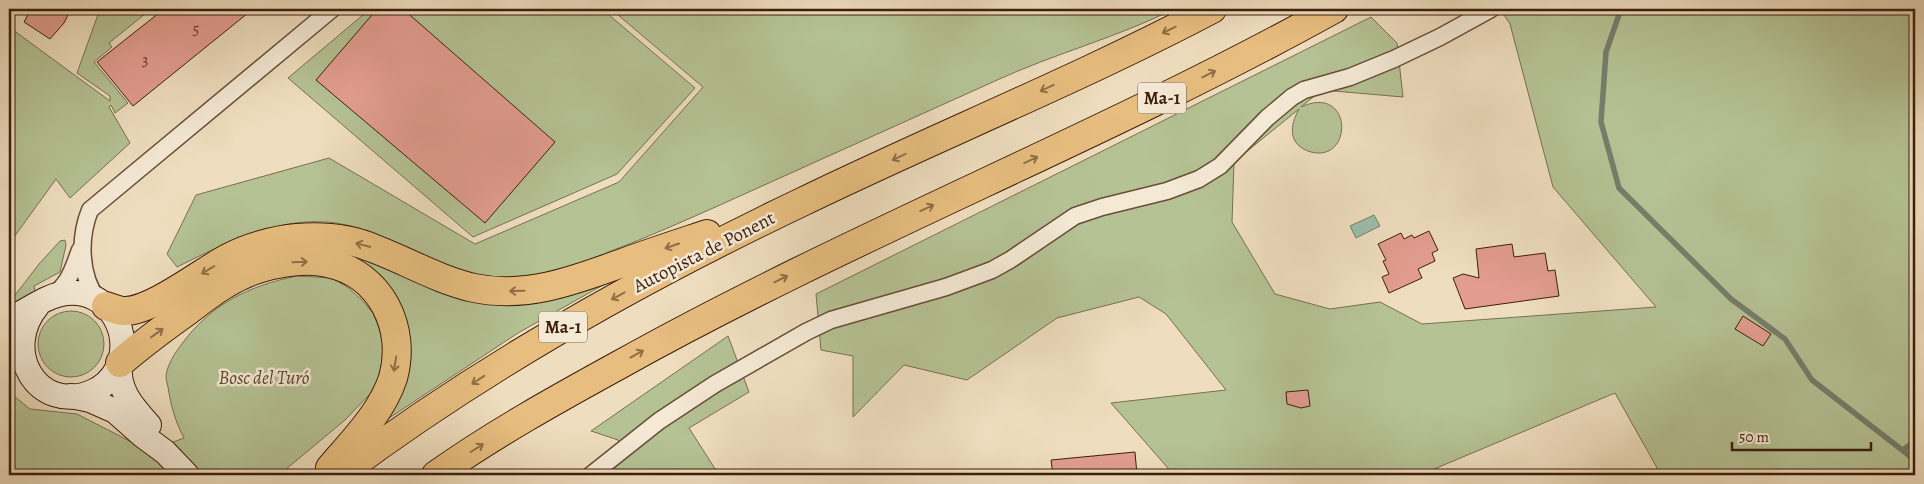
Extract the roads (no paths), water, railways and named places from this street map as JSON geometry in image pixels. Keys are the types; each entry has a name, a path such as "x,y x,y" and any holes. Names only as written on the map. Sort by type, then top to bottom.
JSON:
{"highway":[{"name":"Autopista de Ponent","path":"339,475 437,406 578,318 632,288 801,202 1091,68 1212,9"},
{"name":"Ma-1","path":"436,475 524,419 666,338 825,257 1158,100 1334,9"},
{"path":"102,303 125,311 134,310 156,300 229,257 264,245 296,238 322,238 361,244 375,248 449,281 474,288 519,292 533,290 558,285 594,274 801,202"},
{"path":"120,363 145,341 220,287 246,273 274,265 303,261 330,263 349,270 366,281 380,295 394,324 397,356 393,377 382,401 369,422 324,475"}],"street":[{"path":"165,452 152,428 128,401 120,379 123,337 118,323 91,291 85,274 82,243 83,231 90,210 332,9"},
{"path":"591,475 637,438 715,384 806,332 831,320 946,287 985,273 1010,260 1075,216 1102,207 1167,192 1200,179 1220,166 1267,118 1292,96 1304,90 1350,77 1394,59 1440,37 1491,9"},
{"path":"82,243 70,278 60,290 26,318 19,338 20,354 16,357 38,386 54,394 90,400 114,411 165,452 187,475"},
{"path":"9,319 45,301 67,293 78,293 102,303"},
{"path":"71,396 88,394 101,387 112,377 120,363"}],"waterway":[{"path":"1621,9 1606,52 1601,122 1619,188 1731,299 1785,339 1812,380 1915,460"},
{"path":"1903,450 1915,441"}],"park label":[{"name":"Bosc del Turó","path":"264,378"}]}
